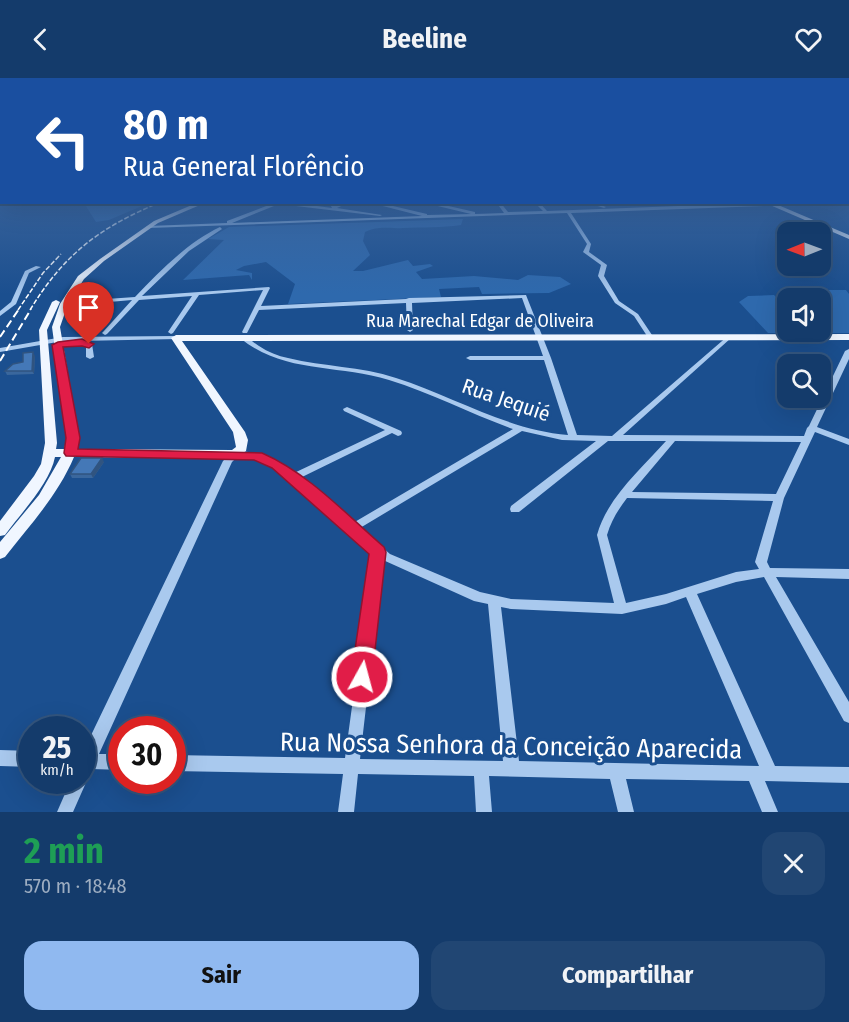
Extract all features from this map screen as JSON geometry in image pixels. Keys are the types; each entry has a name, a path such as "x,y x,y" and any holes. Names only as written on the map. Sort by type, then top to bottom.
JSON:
{"main road":[{"path":"0,531 40,478 50,453 43,330 67,283 93,260 145,225"},
{"path":"0,553 53,484 71,453 73,438 56,327 64,304 85,273 153,225"},
{"path":"822,225 849,236"},
{"path":"50,453 235,454 242,448 242,440 238,432 174,335"},
{"name":"Rua Marechal Edgar de Oliveira","path":"174,335 848,338"}],"street":[{"path":"148,228 237,225"},
{"path":"577,225 589,244 586,253 604,265 600,275 617,302 634,313 651,338"},
{"path":"108,335 136,299 176,258 221,226"},
{"path":"0,314 14,303 27,272 38,267"},
{"path":"64,304 267,288 244,335"},
{"path":"174,335 197,293"},
{"path":"257,308 522,296 547,358 573,437"},
{"path":"409,300 410,330"},
{"name":"Rua Marechal Edgar de Oliveira","path":"0,350 55,339 108,335 174,335"},
{"name":"Rua Jequié","path":"244,335 252,348 273,356 356,369 392,378 521,428 548,435 610,438 806,439"},
{"path":"516,509 610,438 729,337"},
{"path":"58,345 87,343 90,357"},
{"path":"849,351 780,498 761,562 849,716"},
{"path":"470,358 547,358"},
{"path":"294,477 395,431 346,409"},
{"path":"351,528 521,428"},
{"path":"811,428 849,442"},
{"path":"622,609 602,535 605,521 673,438"},
{"path":"96,740 228,461 235,454 251,454 265,458 294,477 378,552 430,578 494,601 569,608 622,609 690,592 736,577 766,572 849,573"},
{"path":"625,495 780,498"},
{"path":"346,812 378,552"},
{"path":"690,592 771,774"},
{"path":"494,601 512,769"},
{"path":"0,758 18,759"},
{"name":"Rua Nossa Senhora da Conceição Aparecida","path":"186,763 849,775"},
{"path":"481,770 484,812"},
{"path":"616,771 626,812"},
{"path":"754,774 770,812"},
{"path":"65,812 73,794"}],"shaded area":[{"path":"458,225 380,228 365,232 363,241 370,255 353,271 363,271 408,260 413,266 430,264 433,266 416,272 422,279 474,276 518,280 528,275 560,277 571,284 549,293 482,294 479,287 439,289 441,297 288,304 295,284 266,262 244,266 236,270 252,273 252,280 249,275 183,280 224,240 208,239 229,227"},
{"path":"831,290 846,290 849,294 849,333 831,333"},
{"path":"774,295 777,298 777,333 768,333 739,302 748,296"}],"building":[{"path":"33,352 32,371 5,371 13,364 23,362 23,353"},
{"path":"81,458 102,458 91,474 70,474"}],"railway":[{"path":"30,310 56,273 70,258 85,244 114,225"},
{"path":"18,310 43,273 61,254"},
{"path":"0,337 19,309"},
{"path":"0,361 31,309"}],"route":[{"path":"89,344 82,342 58,345 73,438 71,453 251,454 265,458 294,477 378,552 362,677"}]}
